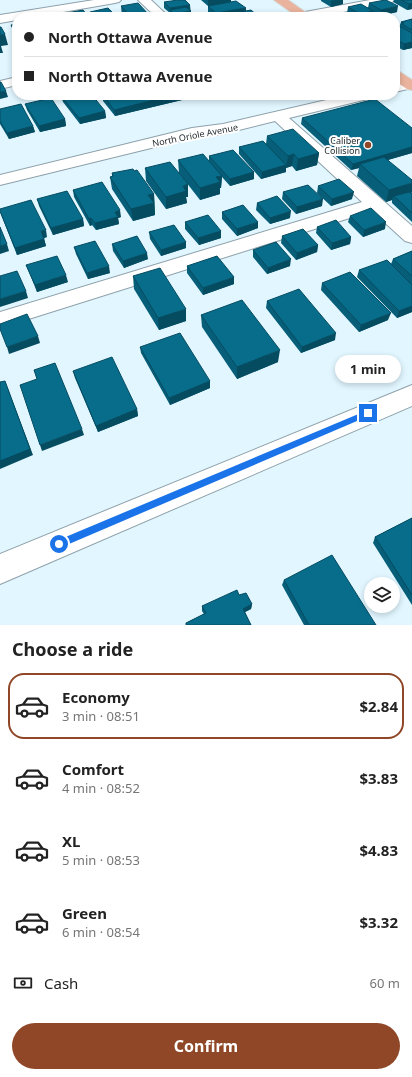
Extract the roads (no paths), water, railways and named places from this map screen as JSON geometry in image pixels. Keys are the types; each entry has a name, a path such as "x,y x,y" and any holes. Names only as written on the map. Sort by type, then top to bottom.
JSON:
{"main road":[{"path":"280,0 298,12"}],"street":[{"path":"42,12 115,0"},
{"path":"144,0 157,12"},
{"path":"330,12 388,0"},
{"path":"0,19 12,17"},
{"path":"0,85 12,83"},
{"name":"North Oriole Avenue","path":"0,180 192,133 223,130 346,100"},
{"path":"278,116 412,237"},
{"path":"0,320 376,204"},
{"path":"0,569 412,395"}],"place":[{"name":"Caliber Collision","path":"368,145"}]}
